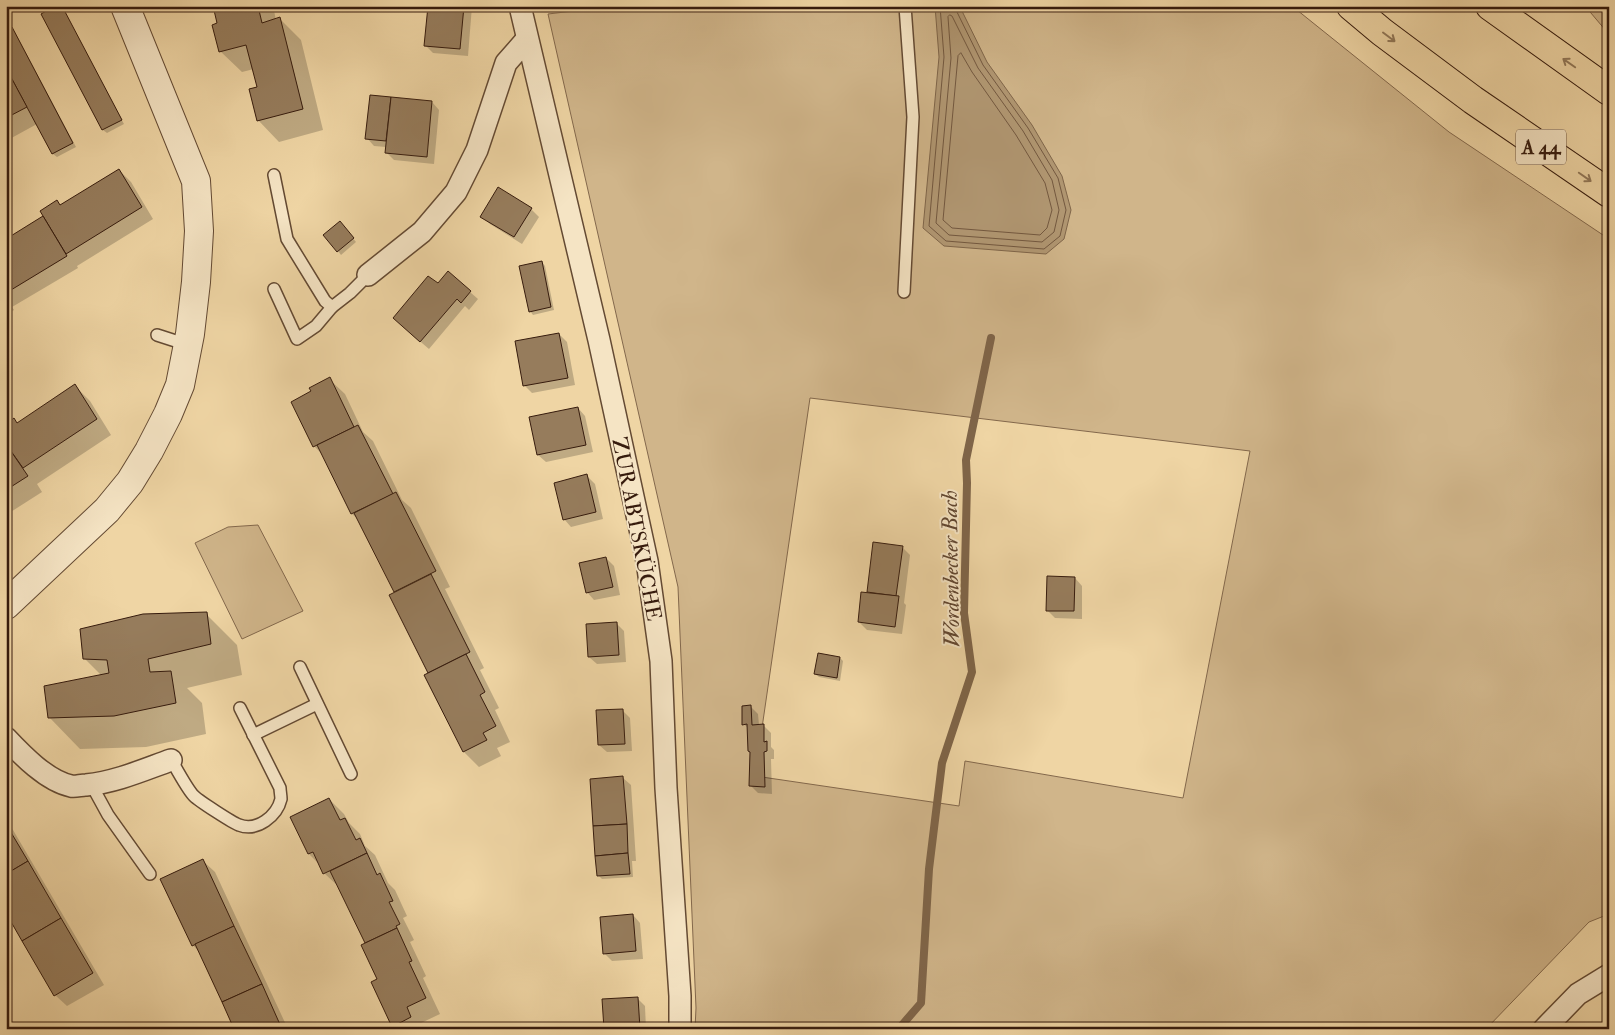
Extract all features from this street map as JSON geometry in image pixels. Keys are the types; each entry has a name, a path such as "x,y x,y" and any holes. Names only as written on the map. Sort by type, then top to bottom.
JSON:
{"highway":[{"name":"A 44","path":"1351,6 1382,32 1473,100 1609,193"},
{"path":"1490,6 1609,91"}],"street":[{"path":"6,606 106,510 130,482 168,414 180,385 188,345 196,282 199,231 196,180 125,6"},
{"name":"ZUR ABTSKÜCHE","path":"520,6 599,340 647,561 661,661 666,788 680,996 680,1029"},
{"path":"368,275 422,232 456,192 477,150 506,63 527,39"},
{"path":"6,738 28,760 48,776 71,786 120,778 171,760"},
{"path":"1544,1029 1578,994 1609,976"}],"lane":[{"path":"904,6 914,117 904,292"},
{"path":"274,175 287,239 325,301 332,307"},
{"path":"274,289 297,339 316,326 332,307 368,275"},
{"path":"157,335 188,345"},
{"path":"300,667 351,774"},
{"path":"253,735 317,704"},
{"path":"171,760 193,795 240,826 252,826 263,823 277,809 281,799 280,788 240,708"},
{"path":"91,784 108,814 150,874"}],"shaded area":[{"path":"615,6 1292,6 1449,132 1609,239 1609,914 1589,922 1486,1029 695,1029 696,1008 678,587 548,14","holes":["810,398 1250,451 1183,798 965,761 959,806 755,776"]},
{"path":"1585,6 1609,7 1609,33 1607,32"},
{"path":"258,525 303,611 242,639 195,543 228,527"}],"water":[{"path":"935,6 960,7 987,62 1032,125 1062,176 1071,210 1064,239 1046,254 944,246 923,228 939,57"}],"building":[{"path":"55,6 62,6 122,120 102,130 41,14"},
{"path":"213,6 258,6 262,23 280,17 303,109 257,121 249,89 257,87 246,45 219,52 212,25 217,23"},
{"path":"428,6 464,6 460,49 424,46"},
{"path":"12,27 73,143 52,154 6,68 6,31"},
{"path":"6,68 27,107 6,118"},
{"path":"370,95 391,97 386,141 365,139"},
{"path":"391,97 432,101 427,157 385,153"},
{"path":"119,169 142,207 66,254 40,211 57,200 60,205"},
{"path":"498,187 532,208 514,237 480,217"},
{"path":"43,216 67,256 6,293 6,239"},
{"path":"340,221 354,238 337,252 323,235"},
{"path":"542,261 551,307 529,312 519,266"},
{"path":"448,271 471,291 461,303 457,299 420,342 393,318 428,276 438,283"},
{"path":"559,333 568,378 523,386 515,341"},
{"path":"330,377 354,427 313,447 291,402 311,391 309,388"},
{"path":"75,384 97,419 23,468 6,444 6,424 14,418 17,423"},
{"path":"578,407 586,445 537,455 529,417"},
{"path":"358,425 393,494 351,514 317,445"},
{"path":"6,444 28,476 6,490"},
{"path":"587,474 596,512 563,520 554,483"},
{"path":"396,492 436,571 394,592 354,513"},
{"path":"873,542 903,546 896,596 867,592"},
{"path":"606,557 613,587 586,593 579,563"},
{"path":"431,574 470,652 428,673 389,595"},
{"path":"1047,576 1075,577 1074,611 1046,611"},
{"path":"861,592 899,596 895,627 858,622"},
{"path":"207,612 211,644 148,659 150,672 171,671 176,703 114,716 48,718 44,686 109,673 107,660 83,659 80,629 143,614"},
{"path":"617,622 619,655 588,657 586,624"},
{"path":"818,653 840,657 837,678 814,674"},
{"path":"466,654 485,692 480,695 496,726 483,733 487,740 463,752 424,675"},
{"path":"751,705 752,725 764,724 764,742 767,741 767,751 764,752 765,787 749,786 750,752 748,751 747,724 742,725 742,706"},
{"path":"623,709 625,744 598,745 596,710"},
{"path":"623,776 627,824 593,826 590,779"},
{"path":"329,798 340,820 345,818 356,840 360,838 367,853 323,874 313,852 308,854 290,817"},
{"path":"6,824 28,861 6,874"},
{"path":"627,824 628,853 595,856 593,826"},
{"path":"367,853 377,875 380,873 393,901 389,902 400,924 396,926 397,928 365,943 330,871"},
{"path":"628,853 630,874 597,876 595,856"},
{"path":"203,859 234,926 192,946 160,879"},
{"path":"28,861 61,918 22,941 6,913 6,874"},
{"path":"633,914 636,951 603,954 600,917"},
{"path":"61,918 93,973 54,996 22,941"},
{"path":"234,926 262,984 222,1002 195,944"},
{"path":"397,928 412,961 409,962 426,998 407,1007 411,1017 392,1027 371,982 377,979 361,945"},
{"path":"262,984 282,1029 234,1029 222,1002"},
{"path":"638,997 640,1029 604,1029 602,999"}],"waterway":[{"name":"Wordenbecker Bach","path":"903,1029 902,1025 921,1003 929,869 942,763 972,672 964,613 966,460 991,338"}]}
